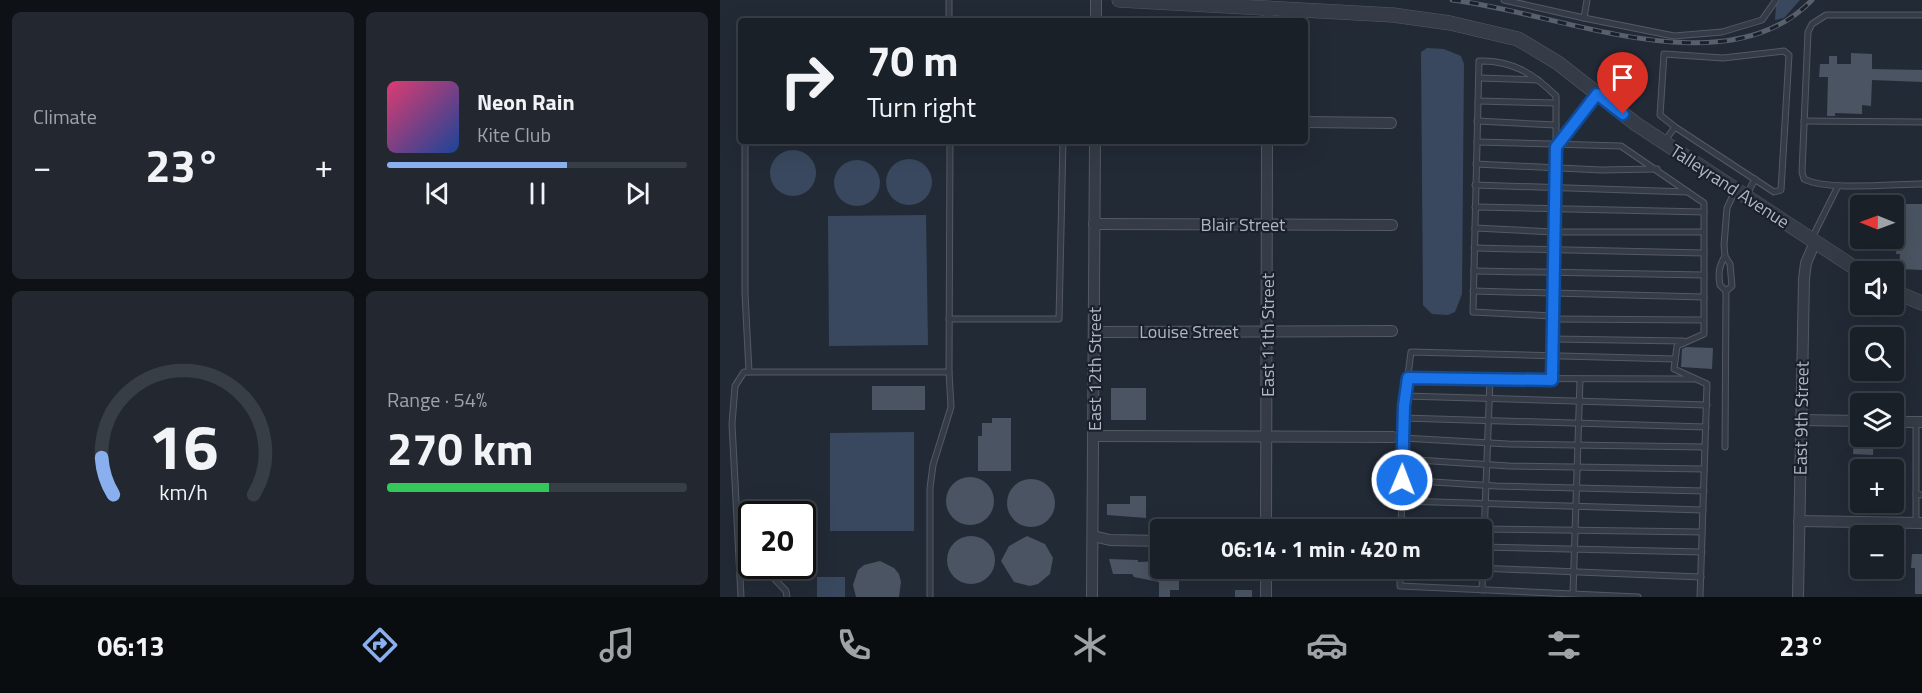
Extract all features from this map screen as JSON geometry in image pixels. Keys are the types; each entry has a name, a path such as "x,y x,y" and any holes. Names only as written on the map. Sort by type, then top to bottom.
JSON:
{"street":[{"path":"1096,0 1096,18"},
{"name":"Talleyrand Avenue","path":"1119,0 1393,15 1490,31 1537,49 1664,142 1850,265"},
{"path":"1308,122 1391,123"},
{"name":"East 12th Street","path":"1092,597 1095,144"},
{"name":"East 11th Street","path":"1266,519 1267,144"},
{"name":"Blair Street","path":"1094,224 1392,225"},
{"name":"East 9th Street","path":"1798,597 1804,279 1813,241"},
{"path":"1904,296 1922,303"},
{"name":"Louise Street","path":"1094,332 1392,332"},
{"path":"1801,420 1850,421"},
{"path":"1093,436 1267,435 1398,438"},
{"path":"1799,521 1919,523"},
{"path":"1093,536 1110,540 1150,541"},
{"path":"1266,579 1266,597"}],"lane":[{"path":"949,0 949,18"},
{"path":"1504,0 1674,36 1722,32 1762,20 1776,0"},
{"path":"1584,18 1587,0"},
{"path":"1922,15 1826,15 1812,24 1808,32 1803,179 1838,186 1922,184"},
{"path":"1787,52 1782,187 1774,192 1755,179 1660,115 1665,54 1710,58 1787,52"},
{"path":"1552,380 1552,356 1553,339 1553,318 1554,295 1554,232 1556,168 1556,96 1540,80 1513,65 1493,60 1479,61 1473,312 1553,318 1704,320"},
{"path":"1479,78 1540,80"},
{"path":"1556,147 1597,94"},
{"path":"1478,101 1556,103"},
{"path":"1478,121 1556,125"},
{"path":"1804,121 1922,122"},
{"path":"1664,142 1675,127"},
{"path":"1477,142 1556,147 1621,146 1704,203 1704,334 1677,345 1674,369 1707,384 1700,597"},
{"path":"745,144 745,293 749,372"},
{"path":"930,597 930,488 933,465 951,407 949,372 950,144"},
{"path":"949,319 1059,319 1063,144"},
{"path":"1476,164 1657,169"},
{"path":"1726,291 1719,285 1719,266 1725,256 1727,208 1755,179"},
{"path":"1475,185 1690,192"},
{"path":"1813,241 1838,186"},
{"path":"1475,207 1704,212"},
{"path":"1474,228 1554,232 1704,232"},
{"path":"1474,248 1704,253"},
{"path":"1725,256 1730,264 1731,275 1731,286 1726,291 1725,447"},
{"path":"1474,271 1704,275"},
{"path":"1473,291 1554,295 1704,297"},
{"path":"1553,339 1688,341"},
{"path":"1401,519 1402,459 1398,438 1403,418 1411,352 1675,358"},
{"path":"738,532 732,424 735,386 744,372 949,372"},
{"path":"1408,378 1696,379"},
{"path":"1485,519 1490,379"},
{"path":"1573,594 1577,530 1580,380"},
{"path":"1405,396 1707,405"},
{"path":"1403,418 1706,426"},
{"path":"1919,422 1919,523"},
{"path":"1398,438 1487,443 1705,447"},
{"path":"1402,459 1486,464 1704,469"},
{"path":"1402,480 1485,485 1704,491"},
{"path":"1402,501 1703,510"},
{"path":"1492,529 1702,532"},
{"path":"1492,547 1702,552"},
{"path":"1492,569 1701,577"},
{"path":"740,579 741,597"},
{"path":"774,579 786,591 787,597"},
{"path":"1400,579 1400,586 1638,597"},
{"path":"1481,579 1482,590"}],"water":[{"path":"1780,0 1800,0 1784,18 1775,20 1776,4"},
{"path":"1427,48 1444,49 1461,56 1464,64 1462,294 1455,312 1448,315 1432,314 1423,305 1421,52"},
{"path":"793,150 809,157 816,173 809,189 793,196 777,189 770,173 777,157"},
{"path":"909,159 925,166 932,182 925,198 909,205 893,198 886,182 893,166"},
{"path":"857,160 873,167 880,183 873,199 857,206 841,199 834,183 841,167"},
{"path":"926,215 928,345 829,346 828,216"},
{"path":"914,432 914,531 830,531 830,433"},
{"path":"817,577 845,577 845,597 817,597"}],"building":[{"path":"1851,53 1872,54 1872,69 1922,70 1922,82 1872,80 1871,106 1862,105 1862,114 1835,113 1835,116 1827,116 1828,77 1819,77 1820,64 1829,64 1829,56 1837,56 1837,64 1851,64"},
{"path":"1904,204 1922,204 1922,270 1904,269 1904,261 1900,261 1900,254 1896,254 1896,249 1904,249"},
{"path":"1686,347 1713,348 1712,369 1681,367 1682,349"},
{"path":"872,386 925,386 925,410 872,410"},
{"path":"1111,388 1146,388 1146,420 1111,420"},
{"path":"992,418 1011,418 1011,471 978,471 978,436 982,436 982,423 992,423"},
{"path":"1853,447 1873,447 1873,455 1853,454"},
{"path":"965,477 975,477 990,487 994,501 993,510 984,521 975,525 965,525 950,515 946,506 946,496 956,481"},
{"path":"1026,479 1036,479 1051,489 1055,503 1054,512 1045,523 1036,527 1026,527 1011,517 1007,508 1007,498 1017,483"},
{"path":"1130,496 1146,496 1146,518 1107,515 1107,504 1130,504"},
{"path":"966,536 976,536 991,546 995,560 994,569 985,580 976,584 966,584 951,574 947,565 947,555 957,540"},
{"path":"1027,536 1045,544 1053,558 1050,574 1038,584 1030,586 1014,582 1001,561 1009,546"},
{"path":"1912,554 1922,554 1922,594 1915,594 1915,568 1911,568"},
{"path":"1109,559 1150,561 1150,579 1179,579 1179,590 1170,590 1170,597 1159,597 1159,582 1134,577 1132,574 1113,574"},
{"path":"880,561 894,568 899,574 901,582 899,597 856,597 853,585 858,570 864,565"},
{"path":"1235,590 1252,590 1252,597 1235,597"}],"railway":[{"path":"1452,0 1494,7 1589,29 1639,38 1688,43 1734,40 1776,26 1812,0"}],"route":[{"path":"1402,480 1404,406 1408,378 1552,380 1556,147 1597,94 1623,114"}]}
